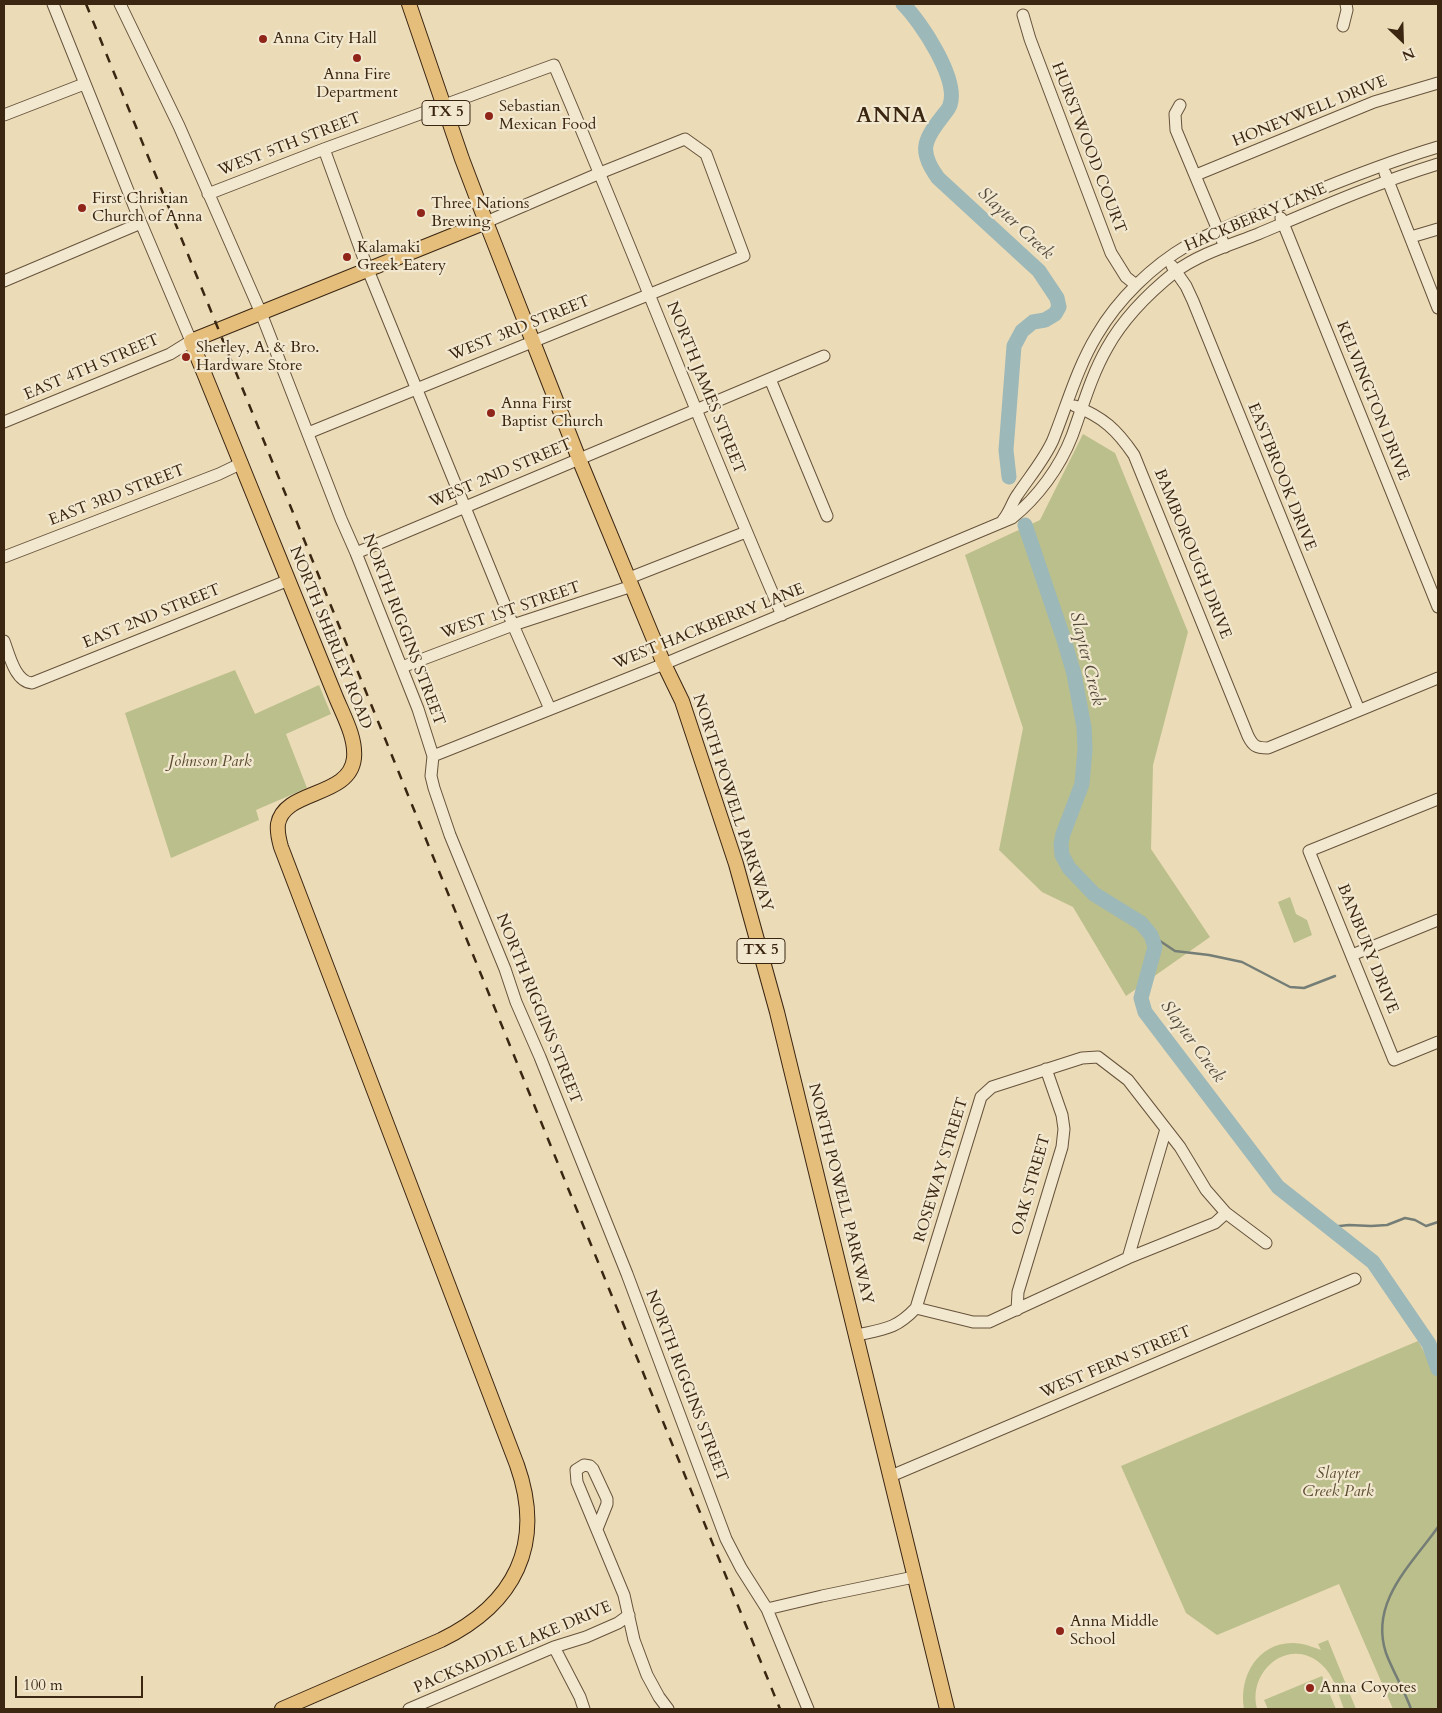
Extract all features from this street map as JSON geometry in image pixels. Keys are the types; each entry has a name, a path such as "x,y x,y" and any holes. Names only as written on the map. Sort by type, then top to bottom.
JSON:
{"main road":[{"name":"TX 5","path":"409,4 486,222"},
{"path":"191,341 486,222"},
{"name":"NORTH POWELL PARKWAY","path":"486,222 579,459 685,710 749,907 775,1003 857,1335 947,1709"},
{"name":"NORTH SHERLEY ROAD","path":"191,341 242,463 352,742 354,759 350,769 342,779 331,786 292,804 284,812 279,822 279,840 520,1472 527,1513 525,1543 518,1568 509,1584 492,1606 472,1622 441,1640 282,1709"}],"street":[{"path":"53,4 84,84 191,341"},
{"name":"NORTH RIGGINS STREET","path":"120,4 175,118 261,313 341,519 418,709 433,756 431,776 434,788 450,835 627,1274 726,1539 741,1568 767,1609 808,1709"},
{"path":"1343,26 1347,10 1346,4"},
{"name":"HURSTWOOD COURT","path":"1023,15 1030,39 1111,253 1126,277 1136,285"},
{"name":"WEST 5TH STREET","path":"208,194 324,149 554,65"},
{"name":"NORTH JAMES STREET","path":"554,65 782,615"},
{"name":"HONEYWELL DRIVE","path":"1196,175 1374,102 1438,83"},
{"path":"4,115 84,84"},
{"path":"1180,105 1175,114 1176,130 1226,247"},
{"name":"WEST 3RD STREET","path":"308,433 744,256 706,154 685,139 600,173"},
{"name":"HACKBERRY LANE","path":"996,526 1009,512 1017,496 1045,454 1083,362 1097,335 1112,313 1136,285 1167,259 1188,245 1219,230 1381,165 1438,147"},
{"path":"324,149 368,270 513,626 550,709"},
{"name":"HACKBERRY LANE","path":"996,526 1018,513 1056,468 1067,447 1094,372 1108,346 1125,322 1146,299 1176,272 1196,259 1387,180 1438,164"},
{"path":"1381,165 1438,308"},
{"path":"486,222 600,173"},
{"name":"KELVINGTON DRIVE","path":"1276,207 1438,606"},
{"path":"4,281 141,223"},
{"path":"1411,237 1438,229"},
{"name":"EASTBROOK DRIVE","path":"1167,259 1186,286 1193,301 1359,710"},
{"name":"EAST 4TH STREET","path":"4,422 170,354 191,341"},
{"name":"WEST 2ND STREET","path":"356,553 824,356"},
{"path":"770,378 827,516"},
{"name":"BAMBOROUGH DRIVE","path":"1067,402 1104,420 1122,436 1134,455 1253,745 1259,748 1268,748 1359,710"},
{"name":"EAST 3RD STREET","path":"4,557 219,474 242,463"},
{"name":"WEST HACKBERRY LANE","path":"433,756 664,664 996,526"},
{"name":"WEST 1ST STREET","path":"402,668 631,582 746,532"},
{"name":"EAST 2ND STREET","path":"4,641 20,676 28,682 46,679 288,580"},
{"path":"1359,710 1438,678"},
{"name":"BANBURY DRIVE","path":"1438,799 1309,850 1394,1060 1438,1042"},
{"path":"1352,955 1438,920"},
{"name":"ROSEWAY STREET","path":"916,1308 981,1097 992,1087 1082,1058 1098,1058 1128,1080 1180,1147 1206,1190 1226,1213 1266,1242"},
{"name":"OAK STREET","path":"1017,1310 1018,1292 1062,1147 1064,1129 1062,1115 1046,1069"},
{"path":"1128,1258 1166,1129"},
{"path":"857,1335 889,1328 905,1320 916,1308 973,1322 990,1322 1128,1258 1215,1223 1226,1213"},
{"name":"WEST FERN STREET","path":"891,1476 1355,1279"},
{"path":"597,1529 606,1509 607,1499 593,1469 590,1466 584,1465 576,1470 576,1476 597,1529 624,1595 630,1615 634,1640 647,1675 668,1709"},
{"path":"767,1609 914,1577"},
{"name":"PACKSADDLE LAKE DRIVE","path":"409,1709 554,1647 586,1637 618,1623 630,1615"},
{"path":"554,1647 580,1697 584,1709"}],"green space":[{"path":"1083,434 1115,453 1188,632 1153,765 1151,849 1210,937 1126,996 1073,907 1042,892 999,850 1023,728 965,555 1040,520"},
{"name":"Johnson Park","path":"235,670 255,714 319,685 331,714 286,734 307,788 256,810 259,820 171,858 125,713"},
{"path":"1290,897 1296,914 1307,920 1312,935 1294,943 1278,902"},
{"name":"Slayter Creek Park","path":"1418,1341 1438,1377 1438,1709 1393,1709 1339,1584 1217,1635 1186,1613 1121,1466"},
{"path":"1328,1640 1356,1709 1344,1709 1332,1679 1321,1664 1309,1656 1296,1654 1284,1656 1273,1662 1264,1671 1258,1682 1256,1695 1257,1709 1244,1709 1243,1696 1249,1671 1264,1652 1275,1646 1288,1643 1302,1644 1321,1650 1318,1644"},
{"name":"Anna Coyotes","path":"1322,1676 1336,1709 1268,1709 1264,1700"}],"waterway":[{"name":"Slayter Creek","path":"903,4 911,12 937,52 949,81 951,94 948,110 927,140 926,154 932,169 938,178 1039,271 1057,298 1059,307 1055,314 1045,320 1033,322 1022,331 1014,346 1006,450 1009,477"},
{"name":"Slayter Creek","path":"1025,525 1074,674 1084,727 1085,749 1082,784 1063,834 1061,844 1062,855 1069,868 1094,894 1141,923 1151,935 1155,947 1141,998 1145,1012 1278,1187 1373,1262 1429,1344 1438,1369"},
{"path":"1151,935 1175,951 1209,955 1242,962 1290,987 1304,988 1335,976"},
{"path":"1330,1227 1387,1225 1405,1218 1415,1220 1426,1226 1438,1222"},
{"path":"1411,1709 1386,1653 1382,1634 1383,1617 1388,1600 1396,1585 1438,1527"}],"railway":[{"path":"86,4 780,1709"}],"place":[{"name":"Anna City Hall","path":"263,39"},
{"name":"Anna Fire Department","path":"357,58"},
{"name":"Sebastian Mexican Food","path":"489,116"},
{"name":"First Christian Church of Anna","path":"82,208"},
{"name":"Three Nations Brewing","path":"421,213"},
{"name":"Kalamaki Greek Eatery","path":"347,257"},
{"name":"Sherley, A. & Bro. Hardware Store","path":"186,357"},
{"name":"Anna First Baptist Church","path":"491,413"},
{"name":"Anna Middle School","path":"1060,1631"},
{"name":"Anna Coyotes","path":"1310,1688"}],"district":[{"name":"ANNA","path":"892,117"}]}
